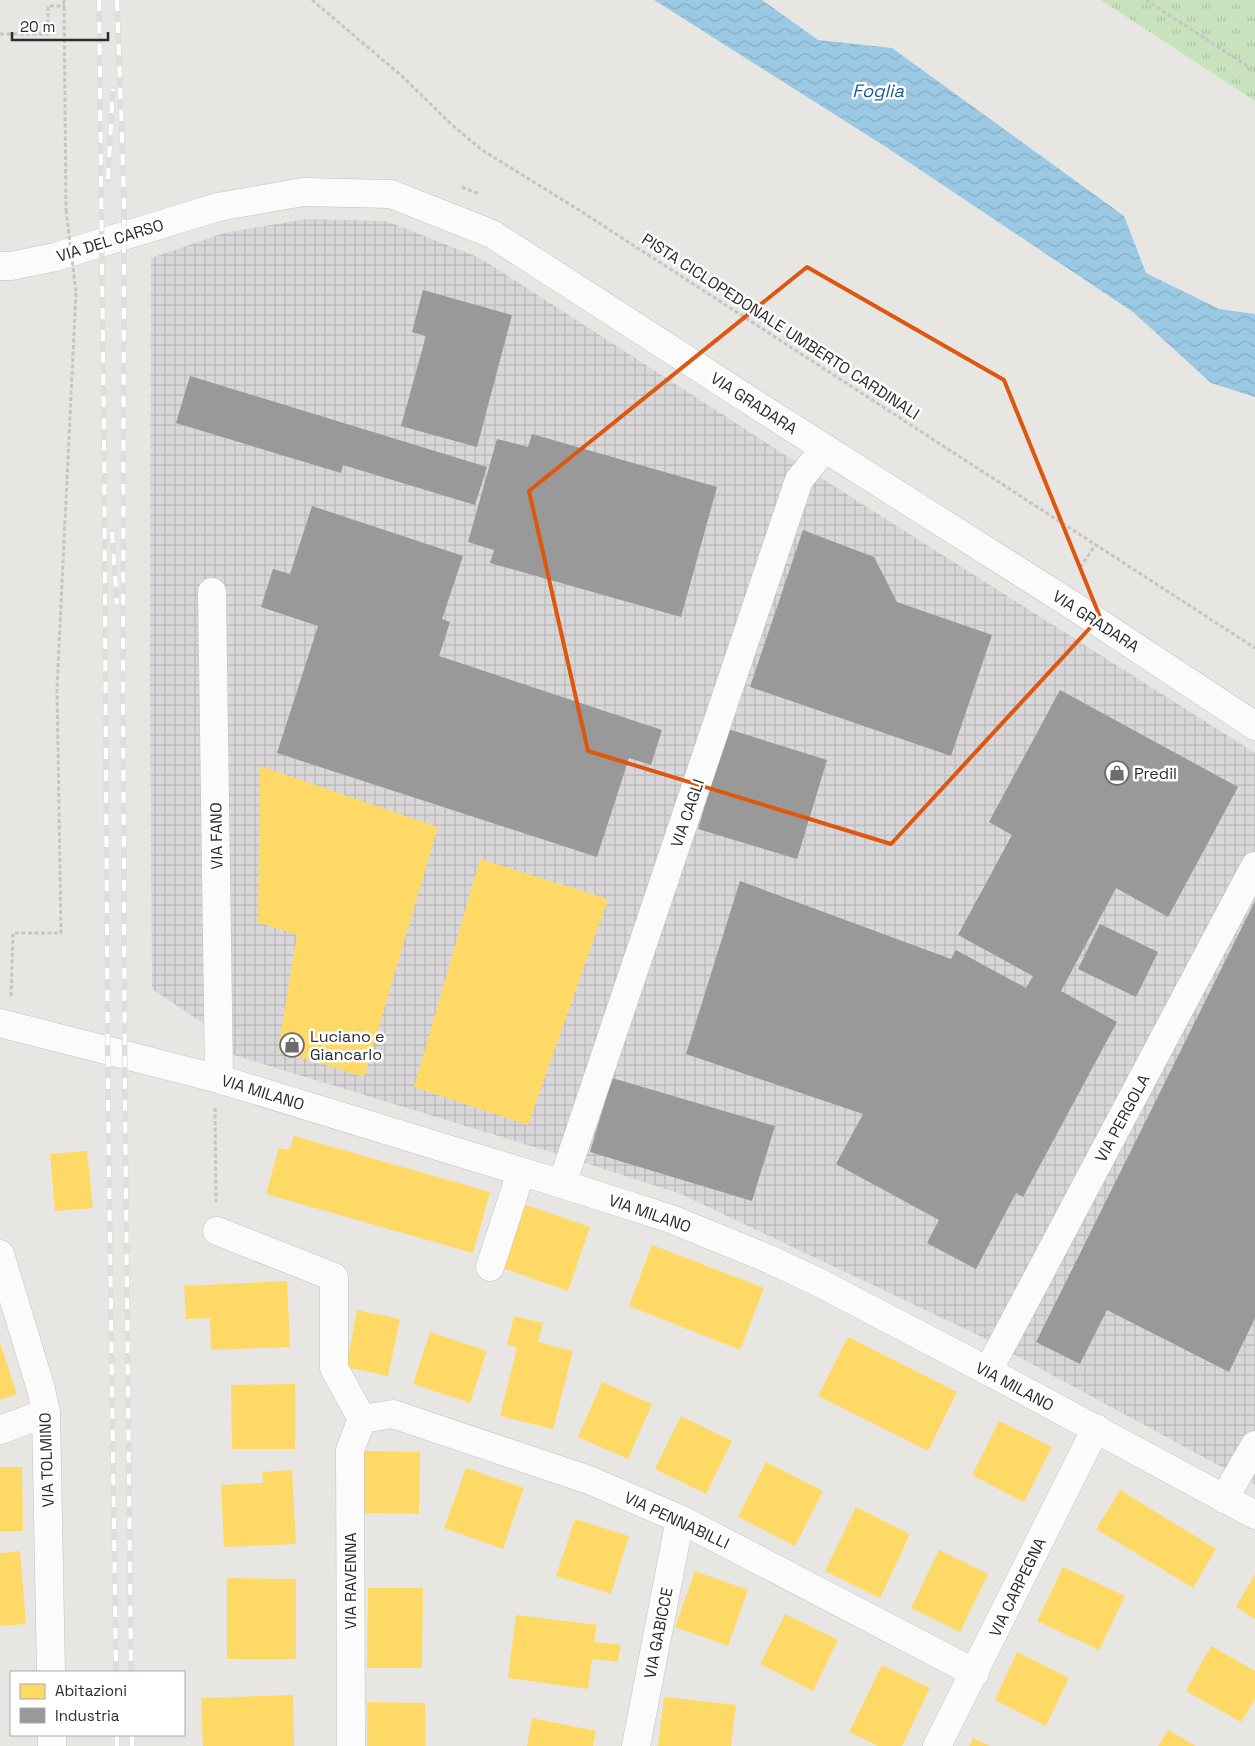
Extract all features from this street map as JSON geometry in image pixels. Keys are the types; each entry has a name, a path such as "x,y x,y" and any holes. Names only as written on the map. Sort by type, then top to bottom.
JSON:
{"street":[{"name":"VIA GRADARA","path":"218,207 303,192 391,194 492,234 1072,605 1255,726"},
{"name":"VIA DEL CARSO","path":"0,266 11,266 55,257 218,207"},
{"name":"VIA CAGLI","path":"562,1184 799,480 825,448"},
{"name":"VIA FANO","path":"212,592 217,1092"},
{"name":"VIA PERGOLA","path":"988,1371 1255,866"},
{"name":"VIA MILANO","path":"6,1013 217,1092 521,1172 671,1219 769,1259 820,1283 1096,1428 1255,1515"},
{"path":"490,1267 521,1172"},
{"path":"217,1231 334,1277 334,1368 362,1419"},
{"name":"VIA TOLMINO","path":"0,1254 41,1389 46,1413 51,1671"},
{"path":"0,1430 46,1413"},
{"name":"VIA PENNABILLI","path":"362,1419 393,1414 589,1480 680,1519 975,1673"},
{"name":"VIA RAVENNA","path":"351,1746 350,1450 362,1419"},
{"name":"VIA CARPEGNA","path":"937,1746 1096,1428"},
{"path":"1224,1499 1255,1445"},
{"name":"VIA GABICCE","path":"636,1746 680,1519"}],"path":[{"path":"6,1013 13,933 61,933 57,688 76,292 66,210 64,0"},
{"name":"PISTA CICLOPEDONALE UMBERTO CARDINALI","path":"312,0 403,77 452,125 482,150 587,215 1255,648"},
{"path":"1146,0 1255,71"},
{"path":"0,34 48,34 48,6 64,6"},
{"path":"1082,581 1081,566 1096,544"},
{"path":"217,1092 217,1231"}],"highlighted area":[{"path":"807,267 1004,380 1100,617 891,844 588,751 529,491"}],"shaded area":[{"path":"306,219 386,221 480,258 810,471 1255,753 1255,1485 978,1335 681,1194 234,1055 206,1025 152,989 150,689 151,258 224,233"}],"green space":[{"path":"1101,0 1255,0 1255,101"}],"water":[{"name":"Foglia","path":"654,0 762,0 818,40 892,48 1124,216 1146,273 1219,309 1255,314 1255,397 1211,383 1133,312 886,147"}],"building: Abitazioni":[{"path":"260,766 438,827 364,1077 278,1050 297,935 258,922"},
{"path":"480,859 608,899 528,1125 414,1087"},
{"path":"294,1136 490,1192 473,1253 266,1194 279,1148 289,1150"},
{"path":"87,1151 93,1208 55,1211 50,1154"},
{"path":"523,1204 590,1227 568,1291 502,1268"},
{"path":"652,1245 764,1288 740,1350 629,1306"},
{"path":"287,1281 290,1347 211,1350 210,1318 186,1319 184,1286"},
{"path":"357,1310 400,1319 388,1376 346,1367"},
{"path":"514,1316 543,1323 538,1342 573,1351 553,1429 500,1416 517,1347 507,1345"},
{"path":"430,1332 487,1351 470,1403 413,1384"},
{"path":"848,1337 957,1392 928,1451 818,1396"},
{"path":"0,1343 17,1394 0,1400"},
{"path":"602,1382 652,1404 628,1459 578,1437"},
{"path":"295,1384 295,1449 232,1449 231,1385"},
{"path":"681,1416 732,1441 706,1494 655,1469"},
{"path":"999,1421 1052,1447 1024,1502 972,1475"},
{"path":"361,1451 420,1452 419,1514 359,1513"},
{"path":"766,1462 823,1491 795,1546 738,1517"},
{"path":"0,1467 22,1467 23,1531 0,1531"},
{"path":"466,1468 524,1488 503,1549 444,1528"},
{"path":"292,1470 296,1544 224,1547 221,1485 263,1483 262,1472"},
{"path":"1120,1490 1216,1549 1193,1588 1096,1529"},
{"path":"856,1507 910,1534 880,1598 825,1571"},
{"path":"575,1519 629,1536 611,1594 556,1576"},
{"path":"939,1550 988,1574 960,1632 911,1608"},
{"path":"20,1551 26,1624 0,1626 0,1553"},
{"path":"1063,1567 1125,1596 1099,1650 1037,1621"},
{"path":"695,1571 748,1590 728,1646 675,1627"},
{"path":"1255,1574 1255,1619 1236,1607"},
{"path":"227,1578 296,1579 296,1659 227,1659"},
{"path":"368,1588 423,1588 422,1668 367,1668"},
{"path":"785,1614 838,1640 813,1691 760,1664"},
{"path":"516,1615 597,1625 594,1642 621,1645 618,1662 592,1659 588,1689 508,1678"},
{"path":"1211,1646 1255,1671 1255,1699 1241,1722 1186,1691"},
{"path":"1017,1652 1069,1678 1046,1726 995,1700"},
{"path":"882,1665 930,1688 902,1746 878,1746 849,1732"},
{"path":"293,1695 294,1746 203,1746 201,1698"},
{"path":"664,1697 736,1705 731,1746 658,1746"},
{"path":"367,1702 425,1703 425,1746 367,1746"},
{"path":"532,1718 596,1731 593,1746 527,1746"},
{"path":"1168,1730 1196,1746 1158,1746"},
{"path":"973,1738 990,1746 969,1746"}],"building: Industria":[{"path":"423,290 512,315 477,447 401,426 426,336 412,332"},
{"path":"190,376 487,467 475,505 343,465 341,473 176,423"},
{"path":"532,434 717,487 681,617 490,563 494,550 468,542 497,439 528,447"},
{"path":"312,506 463,556 442,619 450,622 439,656 662,730 651,765 629,758 597,857 277,753 318,626 261,607 273,569 290,574"},
{"path":"803,530 874,557 897,602 992,635 951,756 750,687"},
{"path":"1060,690 1238,787 1168,917 1116,888 1061,991 1117,1022 1023,1197 1016,1193 976,1269 927,1243 939,1220 836,1164 863,1114 686,1054 740,881 951,959 956,950 1026,988 1033,976 958,935 1012,835 989,822"},
{"path":"728,729 827,760 797,859 698,829"},
{"path":"1255,901 1255,1318 1229,1372 1107,1310 1080,1364 1036,1342"},
{"path":"1100,924 1158,952 1136,997 1078,969"},
{"path":"612,1078 775,1126 752,1201 590,1152"}],"railway":[{"path":"99,0 108,1099 116,1671"},
{"path":"117,0 124,195 123,689 131,1671"},
{"path":"108,179 113,89"},
{"path":"112,532 117,604"},
{"path":"117,1736 117,1746"},
{"path":"132,1736 132,1746"}],"place":[{"name":"Predil","path":"1117,773"},
{"name":"Luciano e Giancarlo","path":"292,1045"}]}
